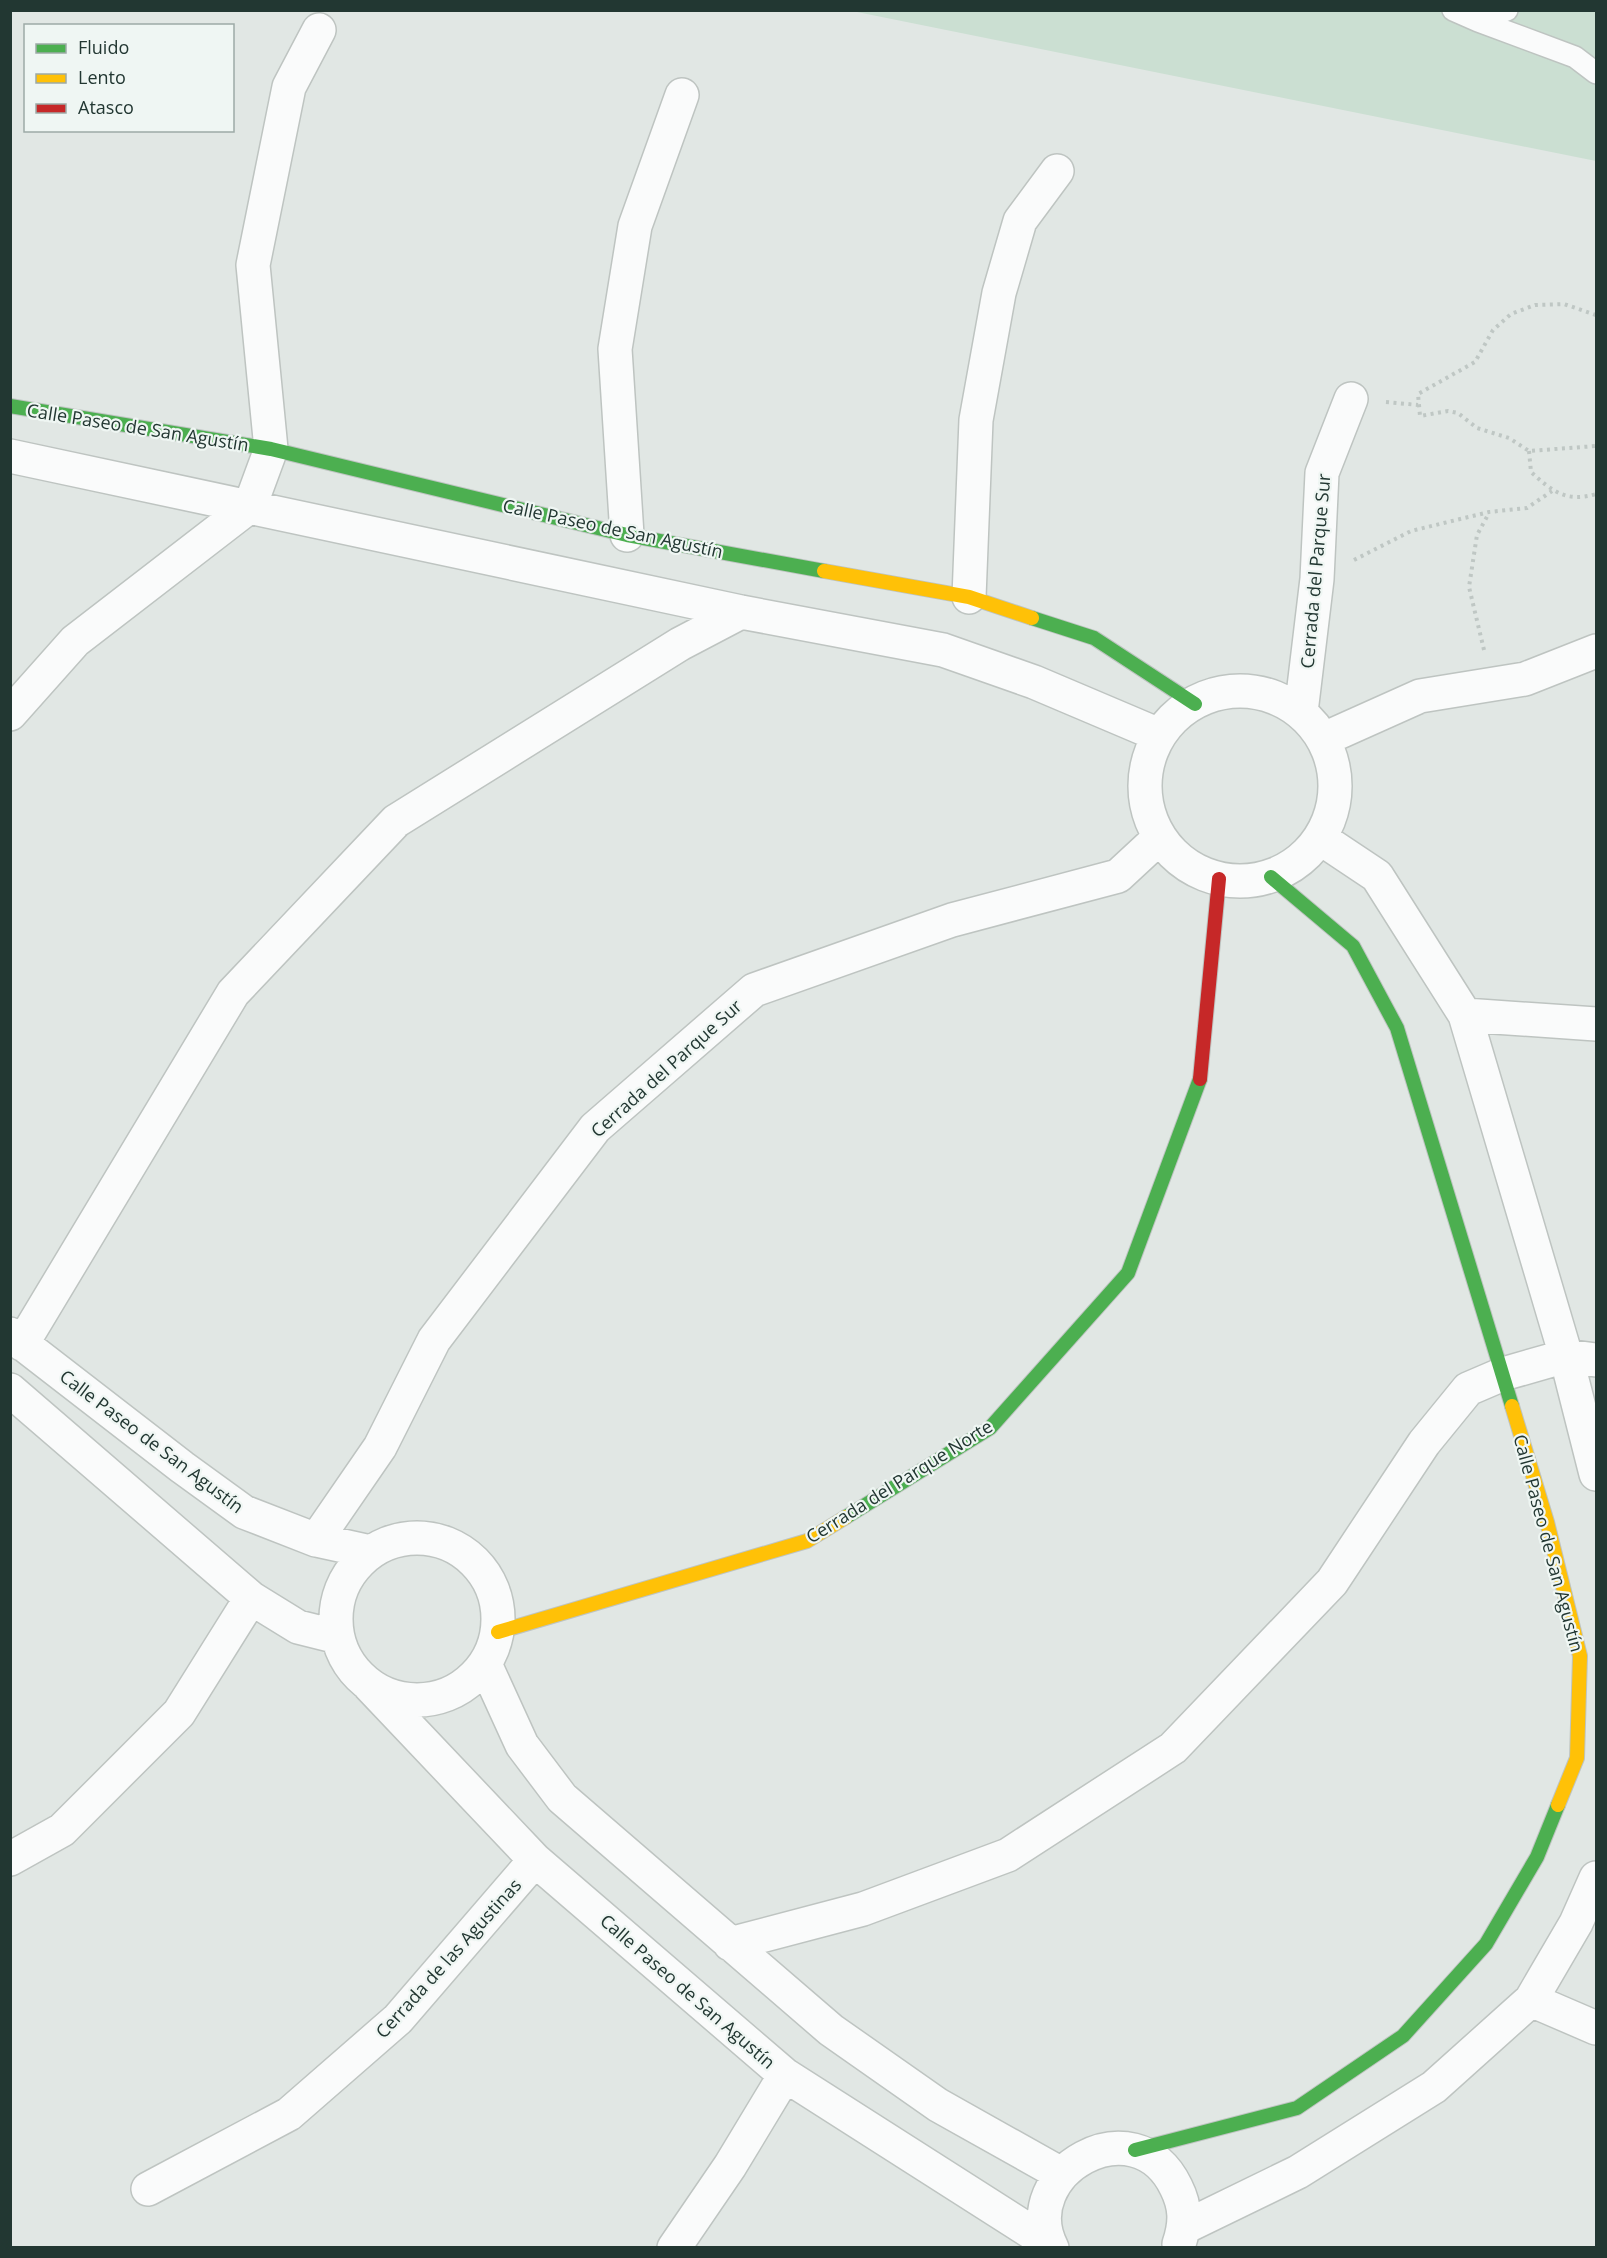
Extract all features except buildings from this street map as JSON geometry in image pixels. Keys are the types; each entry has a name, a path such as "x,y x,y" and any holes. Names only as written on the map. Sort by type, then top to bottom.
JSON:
{"street":[{"path":"10,714 75,641 250,506 271,450 253,265 289,87 319,30"},
{"path":"627,535 615,349 634,226 682,95"},
{"path":"969,597 976,420 999,293 1020,221 1057,171"},
{"name":"Cerrada del Parque Sur","path":"1301,712 1317,579 1322,473 1352,399"},
{"name":"Calle Paseo de San Agustín","path":"10,406 271,450 627,535 969,597 1094,638 1195,704"},
{"path":"10,456 741,612 943,650 1034,682 1159,735"},
{"path":"16,1339 233,993 396,821 680,644 741,612"},
{"path":"1324,739 1420,696 1525,679 1596,651"},
{"path":"1253,691 1271,695 1301,712 1324,739 1334,770 1333,805 1320,838 1301,860 1271,877 1251,881 1219,879 1181,861 1159,838 1151,820 1144,789 1145,775 1159,735 1181,711 1220,692 1253,691"},
{"name":"Cerrada del Parque Sur","path":"316,1540 380,1447 434,1341 595,1128 754,990 952,920 1118,876 1159,838"},
{"path":"1320,838 1377,876 1465,1015 1581,1358 1596,1474"},
{"name":"Calle Paseo de San Agustín","path":"1135,2150 1297,2108 1403,2036 1486,1944 1537,1857 1577,1758 1581,1656 1547,1522 1397,1028 1353,946 1271,877"},
{"name":"Cerrada del Parque Norte","path":"498,1632 807,1541 990,1428 1128,1273 1202,1075 1219,879"},
{"path":"1465,1015 1596,1024"},
{"name":"Calle Paseo de San Agustín","path":"16,1339 244,1512 316,1540 371,1552"},
{"path":"730,1944 863,1909 1008,1855 1173,1748 1332,1582 1424,1443 1468,1389 1503,1374 1581,1358"},
{"path":"10,1390 251,1598 298,1627 338,1637"},
{"path":"425,1538 448,1544 472,1558 489,1581 497,1604 498,1632 485,1664 465,1685 440,1698 423,1701 395,1698 369,1685 349,1664 338,1637 339,1598 351,1572 371,1552 396,1540 425,1538"},
{"path":"10,1859 62,1830 179,1713 251,1598"},
{"path":"485,1664 522,1745 562,1798 831,2030 929,2099 1061,2174"},
{"name":"Calle Paseo de San Agustín","path":"369,1685 535,1860 785,2075 1051,2246"},
{"name":"Cerrada de las Agustinas","path":"148,2189 289,2114 398,2019 535,1860"},
{"path":"1181,2237 1298,2172 1434,2087 1531,2000 1576,1923 1596,1878"},
{"path":"1531,2000 1596,2028"},
{"path":"674,2247 730,2166 785,2075"},
{"path":"1051,2246 1046,2211 1049,2195 1061,2174 1087,2154 1110,2148 1135,2150 1151,2157 1169,2173 1184,2202 1181,2237"}],"lane":[{"path":"1453,10 1575,57 1596,73"},
{"path":"1478,21 1507,10"}],"path":[{"path":"1596,315 1564,304 1535,305 1510,314 1493,330 1475,362 1418,394 1420,416 1448,411 1458,413 1477,428 1509,438 1529,451 1596,446"},
{"path":"1529,451 1531,472 1552,491 1580,499 1596,494"},
{"path":"1317,579 1411,531 1489,512 1527,508 1552,491"},
{"path":"1485,686 1483,641 1469,587 1477,535 1489,512"}],"green space":[{"path":"852,11 1596,11 1596,161"}],"traffic: fast":[{"path":"10,406 271,449 627,535 824,571"},
{"path":"1032,618 1094,638 1195,704"},
{"path":"1271,877 1353,946 1397,1028 1512,1406"},
{"path":"846,1517 990,1428 1128,1273 1200,1079"},
{"path":"1135,2150 1297,2108 1403,2036 1486,1944 1537,1857 1558,1805"}],"traffic: slow":[{"path":"824,571 969,597 1032,618"},
{"path":"1512,1406 1547,1522 1580,1656 1577,1758 1558,1805"},
{"path":"498,1632 807,1541 846,1517"}],"traffic: jam":[{"path":"1200,1079 1219,879"}]}
